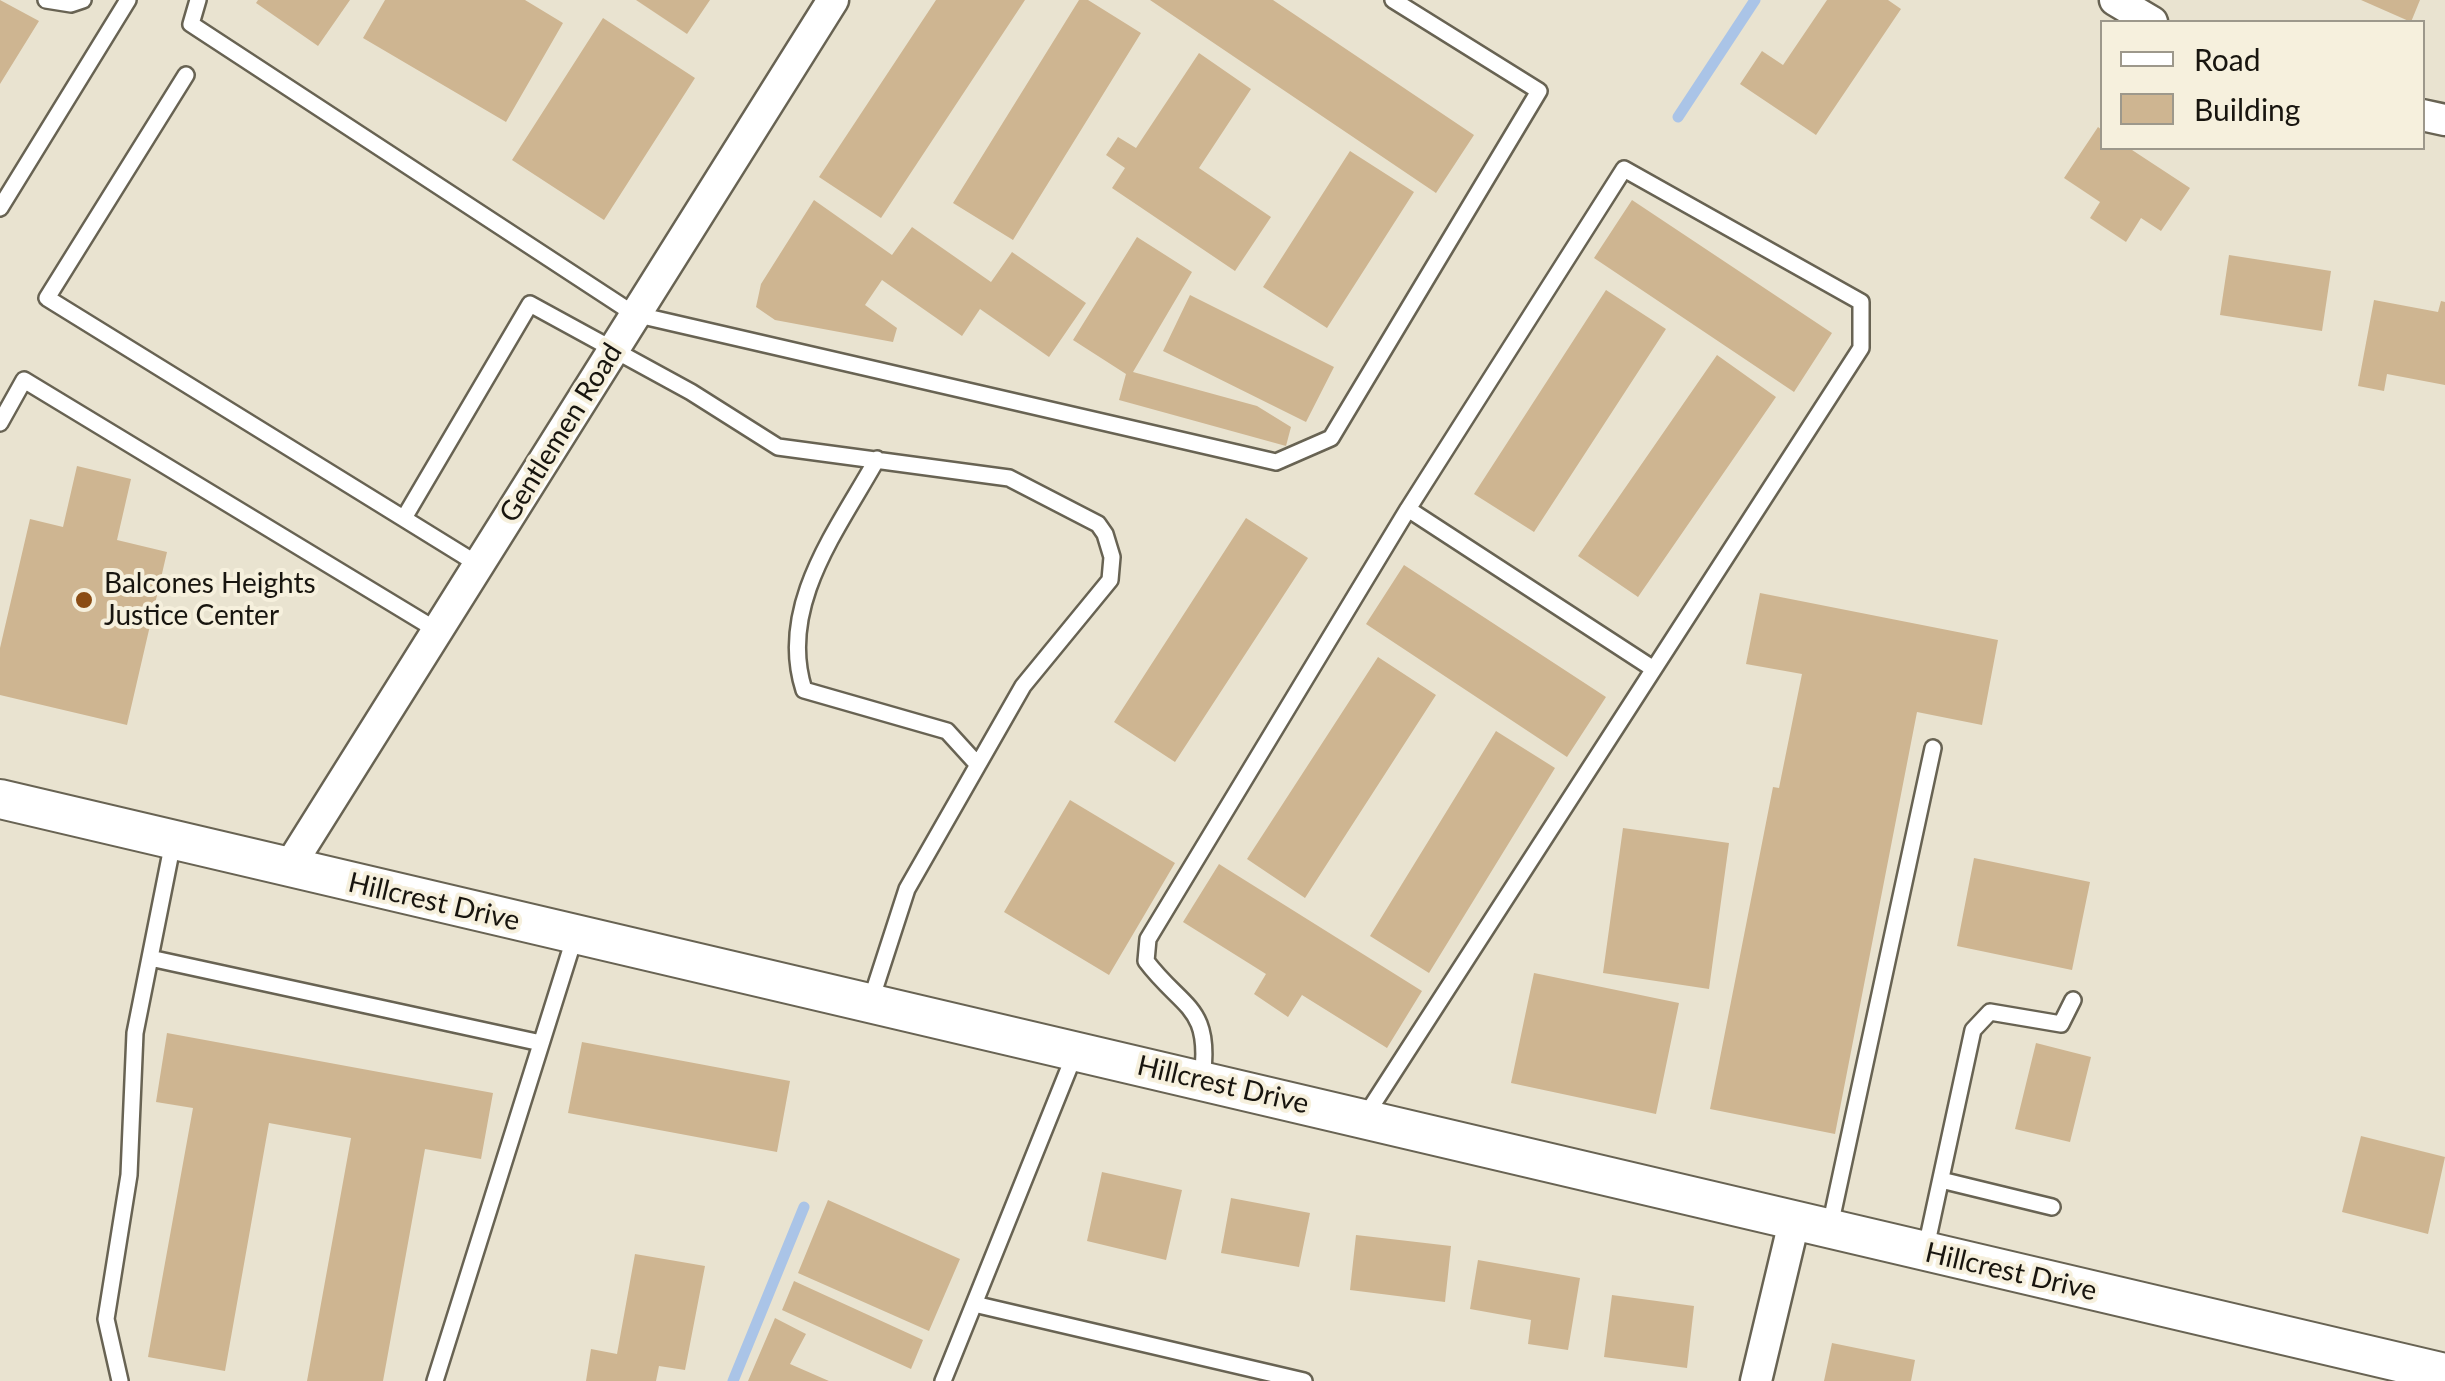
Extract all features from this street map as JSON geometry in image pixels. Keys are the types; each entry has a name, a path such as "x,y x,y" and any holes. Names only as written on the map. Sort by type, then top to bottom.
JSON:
{"street":[{"name":"Gentlemen Road","path":"289,867 833,0"},
{"path":"2115,0 2149,20"},
{"name":"Hillcrest Drive","path":"0,799 2445,1374"},
{"path":"1756,1381 1812,1226"}],"lane":[{"path":"46,0 83,0"},
{"path":"0,208 128,0"},
{"path":"198,0 190,24 634,314 1276,462 1330,438 1539,92 1393,0"},
{"path":"186,74 47,298 479,566"},
{"path":"1202,1080 1201,1024 1188,1002 1146,961 1148,939 1408,509 1624,169 1861,302 1861,348 1364,1118"},
{"path":"404,518 530,304 778,447 1009,478 1098,524 1112,556 1110,580 1022,686 907,888 870,1003"},
{"path":"0,423 24,380 438,631"},
{"path":"877,459 806,588 796,655 804,690 947,731 978,765"},
{"path":"1408,509 1652,668"},
{"path":"1812,1226 1933,748"},
{"path":"120,1381 106,1319 129,1175 135,1033 173,840"},
{"path":"435,1381 575,935"},
{"path":"150,958 541,1044"},
{"path":"1925,1252 1973,1030 1990,1012 2060,1024 2073,1000"},
{"path":"943,1381 1076,1050"},
{"path":"1942,1180 2052,1207"},
{"path":"974,1304 1304,1381"}],"building":[{"path":"0,0 39,21 0,84"},
{"path":"350,0 318,46 256,3"},
{"path":"385,0 525,0 563,23 506,122 363,38"},
{"path":"636,0 710,0 687,34"},
{"path":"936,0 1025,0 881,218 819,177"},
{"path":"1079,0 1088,0 1141,33 1013,240 953,203"},
{"path":"1150,0 1273,0 1474,135 1436,193"},
{"path":"1827,0 1888,0 1901,9 1816,135 1740,84 1762,51 1783,65"},
{"path":"2361,0 2420,0 2412,20"},
{"path":"603,18 695,78 604,220 512,160"},
{"path":"1199,53 1251,89 1199,168 1271,217 1235,271 1112,188 1125,168 1106,155 1118,137 1136,148"},
{"path":"2098,127 2100,150 2132,150 2190,188 2161,231 2141,218 2126,242 2090,218 2100,202 2064,178"},
{"path":"1350,151 1414,192 1327,328 1263,287"},
{"path":"814,200 892,255 912,227 991,282 1012,252 1086,303 1049,357 980,309 962,336 882,280 865,305 897,328 893,342 775,320 756,307 761,284"},
{"path":"1632,200 1832,333 1794,392 1594,258"},
{"path":"1137,237 1192,272 1133,372 1257,406 1291,427 1286,446 1119,400 1126,374 1073,340"},
{"path":"2229,255 2331,271 2322,331 2220,315"},
{"path":"1606,290 1666,329 1534,532 1474,494"},
{"path":"1190,295 1334,367 1306,422 1163,351"},
{"path":"2374,300 2438,312 2441,301 2445,302 2445,385 2387,374 2384,391 2358,386"},
{"path":"1717,355 1776,397 1638,597 1578,556"},
{"name":"Balcones Heights Justice Center","path":"77,466 131,479 117,540 167,552 127,725 0,695 0,648 30,519 63,527"},
{"path":"1246,518 1308,558 1175,762 1114,722"},
{"path":"1404,565 1606,697 1567,757 1366,624"},
{"path":"1760,593 1998,640 1982,725 1917,712 1835,1134 1710,1109 1773,787 1779,788 1802,674 1746,664"},
{"path":"1378,657 1436,695 1305,898 1247,859"},
{"path":"1496,731 1555,768 1429,973 1370,936"},
{"path":"1070,800 1175,863 1109,975 1004,912"},
{"path":"1623,828 1729,843 1709,989 1603,973"},
{"path":"1974,858 2090,882 2072,970 1957,946"},
{"path":"1219,864 1422,991 1387,1048 1302,995 1288,1017 1254,994 1266,974 1183,922"},
{"path":"1534,973 1679,1003 1656,1114 1511,1083"},
{"path":"167,1033 493,1093 481,1159 425,1149 383,1381 307,1381 351,1138 269,1123 225,1371 148,1357 193,1108 156,1102"},
{"path":"582,1042 790,1081 777,1152 568,1113"},
{"path":"2036,1043 2091,1057 2070,1142 2015,1129"},
{"path":"2361,1136 2445,1157 2428,1234 2342,1212"},
{"path":"1102,1172 1182,1190 1166,1260 1087,1241"},
{"path":"1231,1198 1310,1213 1299,1267 1221,1253"},
{"path":"828,1200 960,1259 929,1331 798,1273"},
{"path":"1356,1235 1451,1246 1445,1302 1350,1290"},
{"path":"635,1254 705,1266 685,1370 659,1366 656,1381 586,1381 591,1349 617,1354"},
{"path":"1478,1260 1580,1278 1568,1350 1528,1344 1531,1320 1470,1309"},
{"path":"794,1281 923,1340 911,1369 782,1310"},
{"path":"1612,1295 1694,1306 1687,1368 1604,1357"},
{"path":"775,1318 806,1334 790,1364 829,1381 748,1381"},
{"path":"1832,1343 1915,1360 1911,1381 1824,1381"}],"waterway":[{"path":"1678,117 1755,0"},
{"path":"733,1381 804,1207"}],"place":[{"name":"Balcones Heights Justice Center","path":"84,600"}]}
